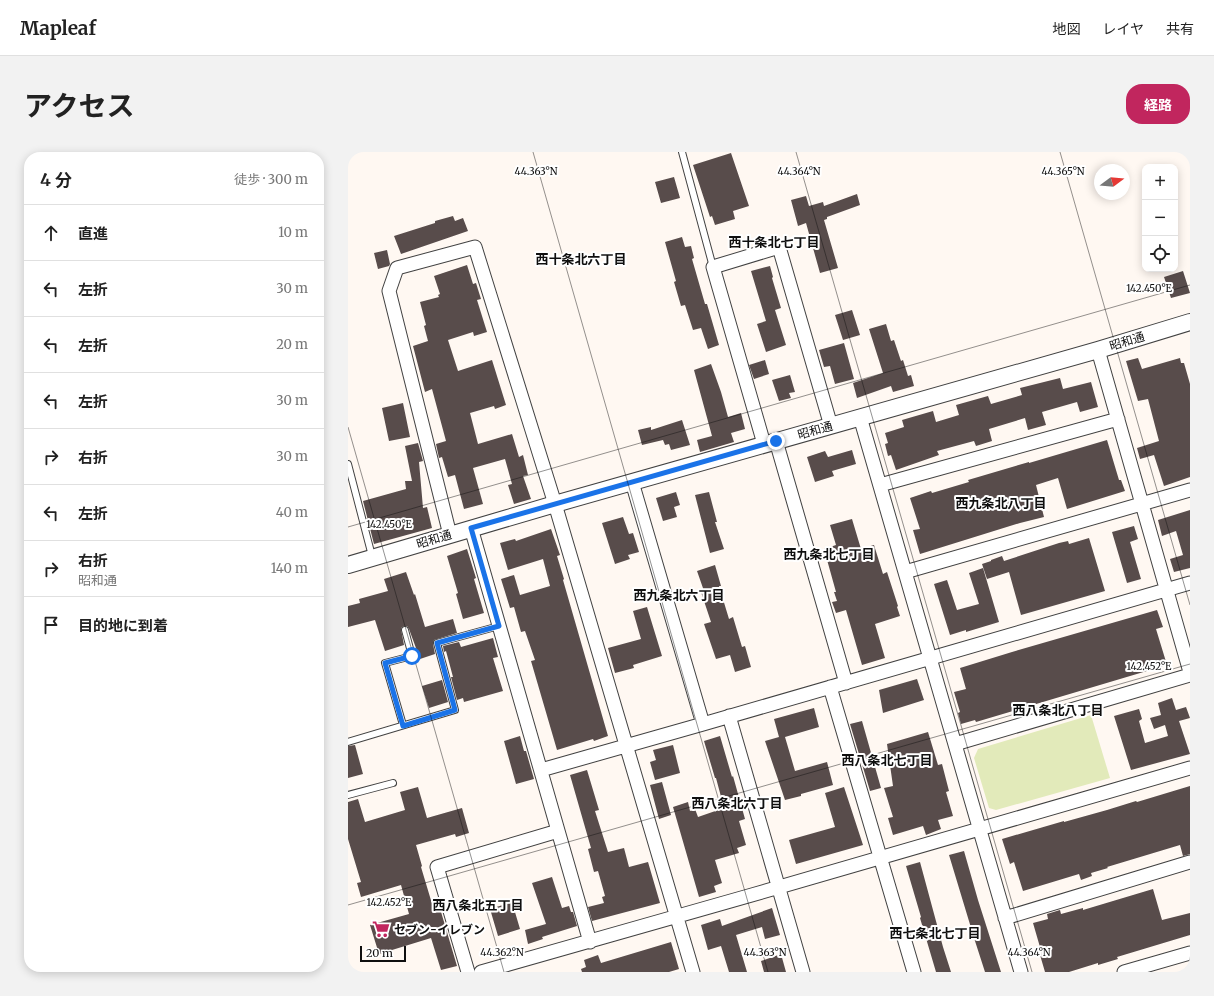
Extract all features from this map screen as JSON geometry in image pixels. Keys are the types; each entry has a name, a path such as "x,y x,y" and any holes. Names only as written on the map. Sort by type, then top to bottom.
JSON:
{"street":[{"path":"450,535 389,291 397,268 475,247 555,504 693,972"},
{"path":"831,426 778,247 713,267 846,682"},
{"name":"昭和通","path":"348,565 471,528 1098,350 1190,322"},
{"path":"955,744 1190,674 1098,350"},
{"path":"860,417 1021,972"},
{"path":"880,485 1118,419"},
{"path":"632,482 703,724"},
{"path":"905,572 1190,490"},
{"path":"471,528 590,942"},
{"path":"541,770 1190,583"},
{"path":"830,687 914,972"},
{"path":"730,716 803,972"},
{"path":"481,972 779,888 979,828 1190,768"},
{"path":"468,972 437,867 558,831"},
{"path":"1005,918 1190,862"},
{"path":"1124,972 1190,953"}],"lane":[{"path":"682,152 713,267"},
{"path":"348,464 373,558"},
{"path":"348,742 455,710 437,643 499,626"},
{"path":"403,726 385,663 412,656 405,630"},
{"path":"348,795 392,782"}],"green space":[{"path":"1091,715 1110,778 996,810 989,808 974,758 978,749"}],"building":[{"path":"731,153 749,206 733,211 735,219 715,225 712,216 710,217 693,165"},
{"path":"674,177 680,198 661,203 655,182"},
{"path":"857,194 860,205 827,217 827,219 824,220 838,268 820,273 806,223 798,226 791,200 806,196 809,206 823,202 824,206"},
{"path":"453,216 455,221 463,218 468,231 401,254 394,236"},
{"path":"682,237 685,247 691,246 694,258 692,259 719,345 708,349 701,328 693,330 685,305 681,306 674,282 676,281 665,242"},
{"path":"387,250 390,264 389,266 378,269 374,253"},
{"path":"467,265 473,284 476,283 481,299 477,300 487,332 474,336 473,332 448,340 458,371 492,360 506,405 495,409 494,406 470,413 478,444 512,434 519,457 523,455 528,475 523,476 531,499 514,504 508,485 512,484 505,459 473,468 483,504 464,509 455,475 448,477 442,457 439,458 436,444 446,441 432,389 425,392 413,346 428,341 424,326 426,325 420,302 439,297 438,295 440,294 434,276"},
{"path":"770,266 781,308 775,310 786,345 766,352 757,324 766,321 751,271"},
{"path":"1183,271 1190,293 1171,298 1164,277"},
{"path":"852,310 860,335 843,340 835,315"},
{"path":"886,324 891,341 894,340 901,361 903,360 908,376 911,375 914,386 893,392 891,386 857,398 853,383 883,373 869,329"},
{"path":"844,343 854,379 835,384 830,366 824,367 819,350"},
{"path":"1138,358 1142,369 1180,358 1181,363 1184,363 1190,384 1190,477 1164,486 1154,455 1140,459 1137,448 1159,441 1148,399 1138,401 1126,361"},
{"path":"765,360 769,374 754,379 749,365"},
{"path":"711,364 728,417 741,413 745,429 731,433 734,442 700,452 697,440 712,436 694,370"},
{"path":"790,375 795,392 789,393 791,398 779,401 772,380"},
{"path":"1060,378 1063,389 1091,382 1098,407 1080,412 1077,402 1042,412 1046,425 1028,430 1025,418 989,429 992,441 976,446 974,441 937,451 939,455 896,470 891,455 888,456 885,444 888,443 885,433 904,427 902,420 933,411 936,422 959,415 956,405 988,396 991,404 1022,395 1020,388"},
{"path":"403,403 410,437 389,441 382,408"},
{"path":"682,420 690,445 671,450 669,444 665,445 663,440 642,445 638,430 651,427 651,430"},
{"path":"1107,440 1119,480 1121,480 1125,491 1067,509 1058,478 1036,485 1044,517 920,554 913,530 920,529 910,498 931,491 932,493 969,482 968,480"},
{"path":"418,443 423,461 419,462 423,508 427,507 432,528 374,544 363,501 406,489 405,481 412,481 405,446"},
{"path":"852,450 856,464 832,471 834,476 815,482 807,457 825,451 828,457"},
{"path":"676,492 680,505 674,507 677,517 663,521 656,498"},
{"path":"709,492 717,522 715,522 724,549 710,553 695,495"},
{"path":"1190,510 1190,568 1174,572 1170,559 1183,555 1176,531 1162,536 1158,520"},
{"path":"623,517 629,534 633,533 639,552 628,555 630,559 615,564 602,523"},
{"path":"852,519 861,549 874,545 883,574 887,572 900,616 875,624 885,658 862,665 846,610 836,613 832,602 837,601 834,592 836,592 824,549 836,545 830,525"},
{"path":"1134,526 1138,539 1130,542 1141,579 1127,583 1112,532"},
{"path":"551,529 560,555 557,556 564,579 563,580 608,736 557,750 531,661 535,660 525,631 521,632 514,607 510,608 501,579 514,575 520,595 550,586 543,559 508,570 500,543 515,539 516,541"},
{"path":"1089,538 1105,591 1021,615 1009,572 987,579 982,564 1002,556 1004,561 1059,543 1068,541 1069,544"},
{"path":"467,549 476,578 474,579 484,613 463,619 456,594 458,593 447,556"},
{"path":"715,565 721,586 719,586 729,619 733,617 742,647 745,646 751,667 735,672 730,655 716,659 704,624 711,622 701,592 704,591 697,571"},
{"path":"983,568 999,622 966,632 966,630 950,635 934,584 947,580 957,610 979,604 969,573"},
{"path":"406,572 414,595 415,594 425,627 453,619 457,633 434,640 433,644 435,654 420,659 407,626 402,627 401,629 404,645 385,651 375,620 348,627 348,606 360,603 359,599 388,591 384,579"},
{"path":"647,607 662,656 633,665 634,668 615,673 608,648 641,639 633,611"},
{"path":"1157,610 1163,627 1156,629 1167,665 976,722 975,720 961,724 958,713 960,712 954,692 966,689 960,668"},
{"path":"493,638 498,657 493,658 503,691 464,702 463,698 457,700 451,677 453,677 446,651 444,652 443,646 459,642 461,647"},
{"path":"917,679 924,700 883,713 879,690"},
{"path":"442,680 448,702 429,708 422,686"},
{"path":"1172,698 1176,710 1186,707 1190,718 1179,721 1190,754 1131,770 1114,716 1139,709 1142,719 1139,721 1145,743 1168,736 1165,725 1154,729 1150,718 1161,715 1158,703"},
{"path":"814,708 819,727 785,737 795,771 827,762 833,785 785,800 765,741 779,737 774,719"},
{"path":"862,721 881,788 870,791 850,724"},
{"path":"928,732 938,765 942,764 949,791 946,792 953,816 938,820 941,829 926,835 923,826 893,835 888,818 893,817 884,788 893,786 887,744"},
{"path":"520,736 534,779 516,784 504,741"},
{"path":"720,736 745,819 739,821 746,845 737,848 739,853 715,860 722,883 714,886 716,892 699,897 673,807 688,802 690,811 695,809 698,817 724,808 704,741"},
{"path":"355,745 363,774 348,778 348,746"},
{"path":"673,745 680,773 655,780 650,762 656,760 653,750"},
{"path":"587,770 599,810 595,811 608,852 624,848 629,867 648,862 660,903 592,921 588,907 604,903 602,897 605,896 598,871 594,872 588,849 591,848 570,775"},
{"path":"662,782 671,815 659,819 650,785"},
{"path":"1190,786 1190,854 1183,856 1180,845 1107,867 1108,868 1091,873 1092,876 1081,880 1079,874 1023,891 1014,862 1010,864 1002,839"},
{"path":"418,787 427,818 462,808 469,833 456,837 455,834 416,845 433,907 439,905 457,966 441,970 431,938 379,954 370,925 409,914 401,885 361,897 357,883 361,882 348,839 348,802 358,799 365,822 405,810 400,792"},
{"path":"844,787 863,845 796,864 789,840 835,827 825,793"},
{"path":"964,851 1001,972 985,972 975,941 949,855"},
{"path":"920,862 951,972 936,972 920,918 921,917 906,866"},
{"path":"552,877 562,908 569,906 571,912 573,912 577,926 542,937 543,939 528,944 525,930 546,924 532,883"},
{"path":"1153,889 1162,920 1190,913 1190,935 1117,957 1118,959 1098,965 1098,963 1069,972 1045,972 1040,955 1042,954 1033,923 1048,919 1047,914 1060,910 1061,914 1083,908 1083,910"},
{"path":"512,902 520,929 498,936 490,909"},
{"path":"772,908 780,935 765,939 762,927 736,935 747,972 729,972 721,946 708,950 701,925 720,919 722,926"},
{"path":"671,942 679,969 669,972 582,972 581,969 586,967 584,960 598,955 601,963"},
{"path":"781,954 786,972 764,972 761,961"}],"place":[{"name":"セブン-イレブン","path":"381,929"}],"district":[{"name":"西十条北七丁目","path":"774,242"},
{"name":"西十条北六丁目","path":"581,259"},
{"name":"西九条北八丁目","path":"1001,503"},
{"name":"西九条北七丁目","path":"829,554"},
{"name":"西九条北六丁目","path":"679,595"},
{"name":"西八条北八丁目","path":"1058,710"},
{"name":"西八条北七丁目","path":"887,760"},
{"name":"西八条北六丁目","path":"737,803"},
{"name":"西八条北五丁目","path":"478,905"},
{"name":"西七条北七丁目","path":"935,933"}],"route":[{"path":"412,656 385,663 403,726 455,710 437,643 499,626 471,528 776,441"}]}
